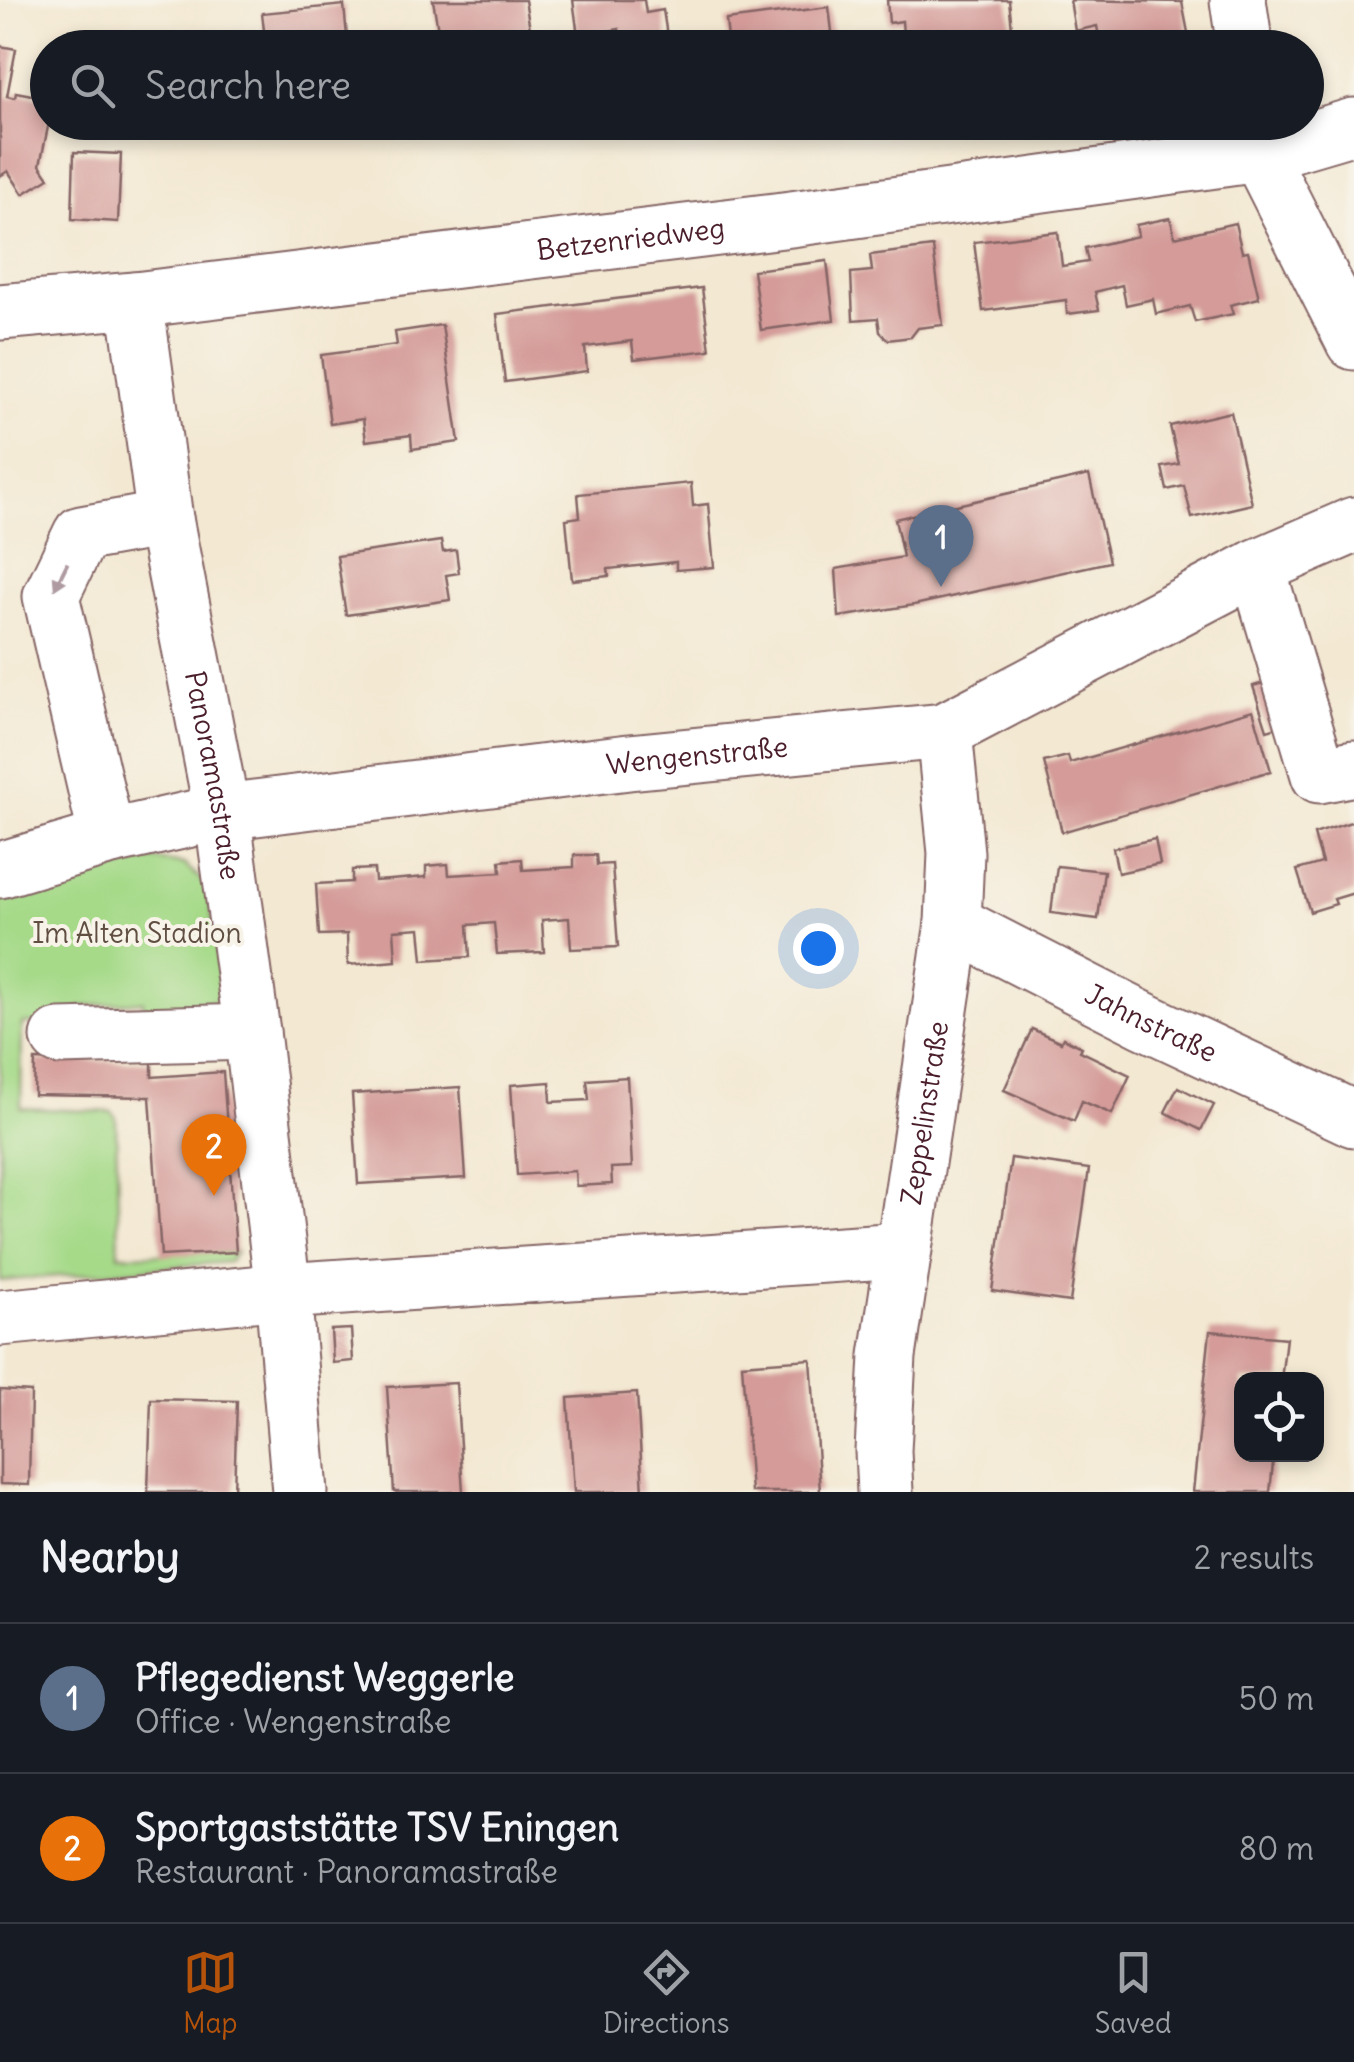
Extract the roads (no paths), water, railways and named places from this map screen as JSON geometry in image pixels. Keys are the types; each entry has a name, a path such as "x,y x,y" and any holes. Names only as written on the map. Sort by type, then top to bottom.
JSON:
{"street":[{"path":"1238,0 1242,30"},
{"name":"Betzenriedweg","path":"1324,130 1354,126"},
{"name":"Betzenriedweg","path":"0,312 134,300 810,217 1246,140"},
{"path":"1258,140 1354,342"},
{"name":"Panoramastraße","path":"134,300 165,519 222,812 283,1291 300,1492"},
{"path":"107,838 51,596 81,534 165,519"},
{"name":"Wengenstraße","path":"0,870 107,838 222,812 629,762 944,731 1258,567 1354,525"},
{"path":"1258,567 1319,776 1354,768"},
{"name":"Zeppelinstraße","path":"886,1492 883,1451 888,1356 953,923 956,853 944,731"},
{"name":"Jahnstraße","path":"953,923 1142,1020 1354,1119"},
{"path":"59,1037 252,1032"},
{"path":"0,1318 283,1291 902,1250"}],"place":[{"name":"Pflegedienst Weggerle","path":"941,587"},
{"name":"Sportgaststätte TSV Eningen","path":"214,1196"}],"park label":[{"name":"Im Alten Stadion","path":"137,933"}]}
